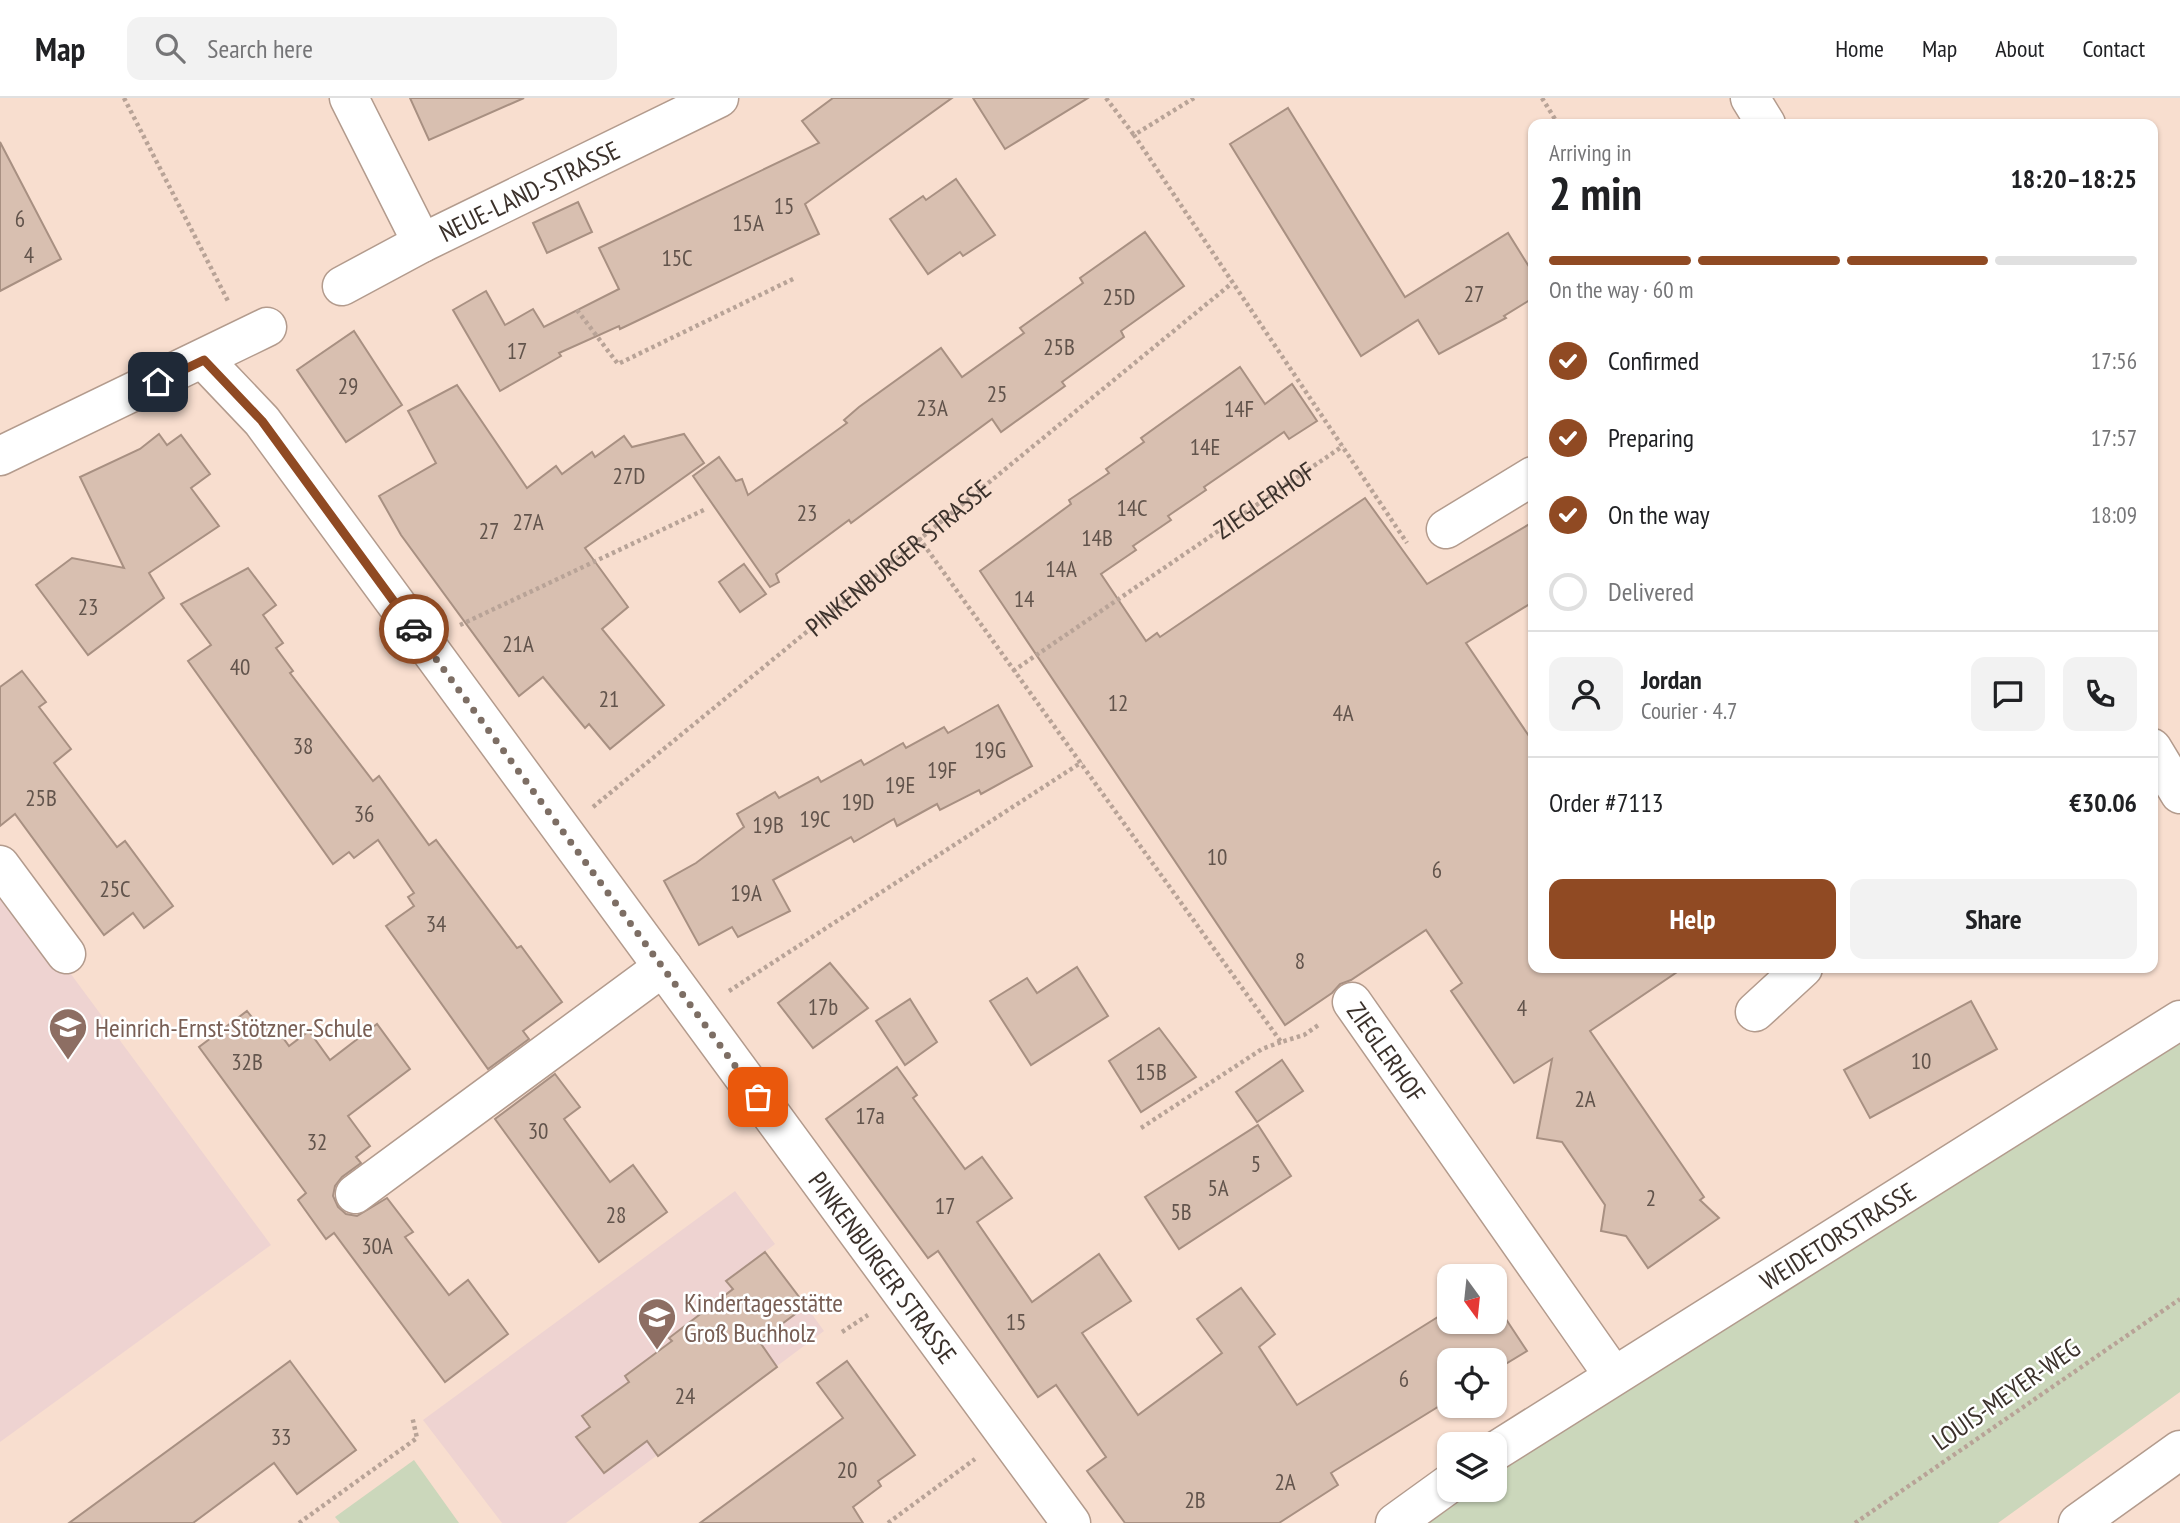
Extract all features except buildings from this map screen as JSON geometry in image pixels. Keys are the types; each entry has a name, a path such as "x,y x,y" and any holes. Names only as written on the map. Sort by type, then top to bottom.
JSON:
{"main road":[{"path":"349,98 422,243"},
{"name":"NEUE-LAND-STRASSE","path":"342,286 422,243 719,98"},
{"path":"1750,98 1763,119"},
{"path":"0,456 204,360 256,331"},
{"name":"PINKENBURGER STRASSE","path":"204,360 262,421 1071,1523"},
{"path":"1446,529 1528,479"},
{"path":"2158,758 2180,794"},
{"path":"0,865 66,954"},
{"path":"355,1194 663,967"},
{"path":"1755,1012 1797,973"},
{"name":"ZIEGLERHOF","path":"1352,1002 1613,1375"},
{"name":"WEIDETORSTRASSE","path":"1507,1444 2180,1020"},
{"path":"2078,1523 2180,1450"},
{"path":"1395,1523 1437,1493"}],"path":[{"path":"124,98 256,331"},
{"path":"1107,98 1411,549 1446,529"},
{"path":"1134,135 1194,98"},
{"path":"1542,98 1556,119"},
{"path":"578,310 618,364 795,278"},
{"name":"PINKENBURGER STRASSE","path":"563,832 1231,284"},
{"name":"ZIEGLERHOF","path":"1013,671 1343,446"},
{"path":"424,642 706,509"},
{"path":"919,538 1281,1042"},
{"path":"696,1012 1082,762"},
{"name":"ZIEGLERHOF","path":"1140,1128 1262,1049 1304,1035 1352,1002"},
{"name":"LOUIS-MEYER-WEG","path":"1855,1523 2180,1299"},
{"path":"299,1523 417,1438 412,1416"},
{"path":"888,1523 1007,1435"}],"shaded area":[{"name":"Heinrich-Ernst-Stötzner-Schule","path":"0,878 271,1245 0,1442"},
{"name":"Kindertagesstätte Groß Buchholz","path":"735,1191 775,1244 727,1281 767,1335 806,1306 824,1331 566,1523 502,1523 423,1420"}],"green space":[{"path":"2180,1020 2180,1392 1998,1523 1395,1523 1437,1497 1437,1502 1507,1502 1507,1444"},
{"path":"414,1460 459,1523 340,1523 335,1517"}],"way so far":[{"path":"414,629 758,1097"}],"place":[{"name":"Heinrich-Ernst-Stötzner-Schule","path":"68,1061"},
{"name":"Kindertagesstätte Groß Buchholz","path":"657,1351"}],"route":[{"path":"158,382 204,360 262,421 414,629"}]}
